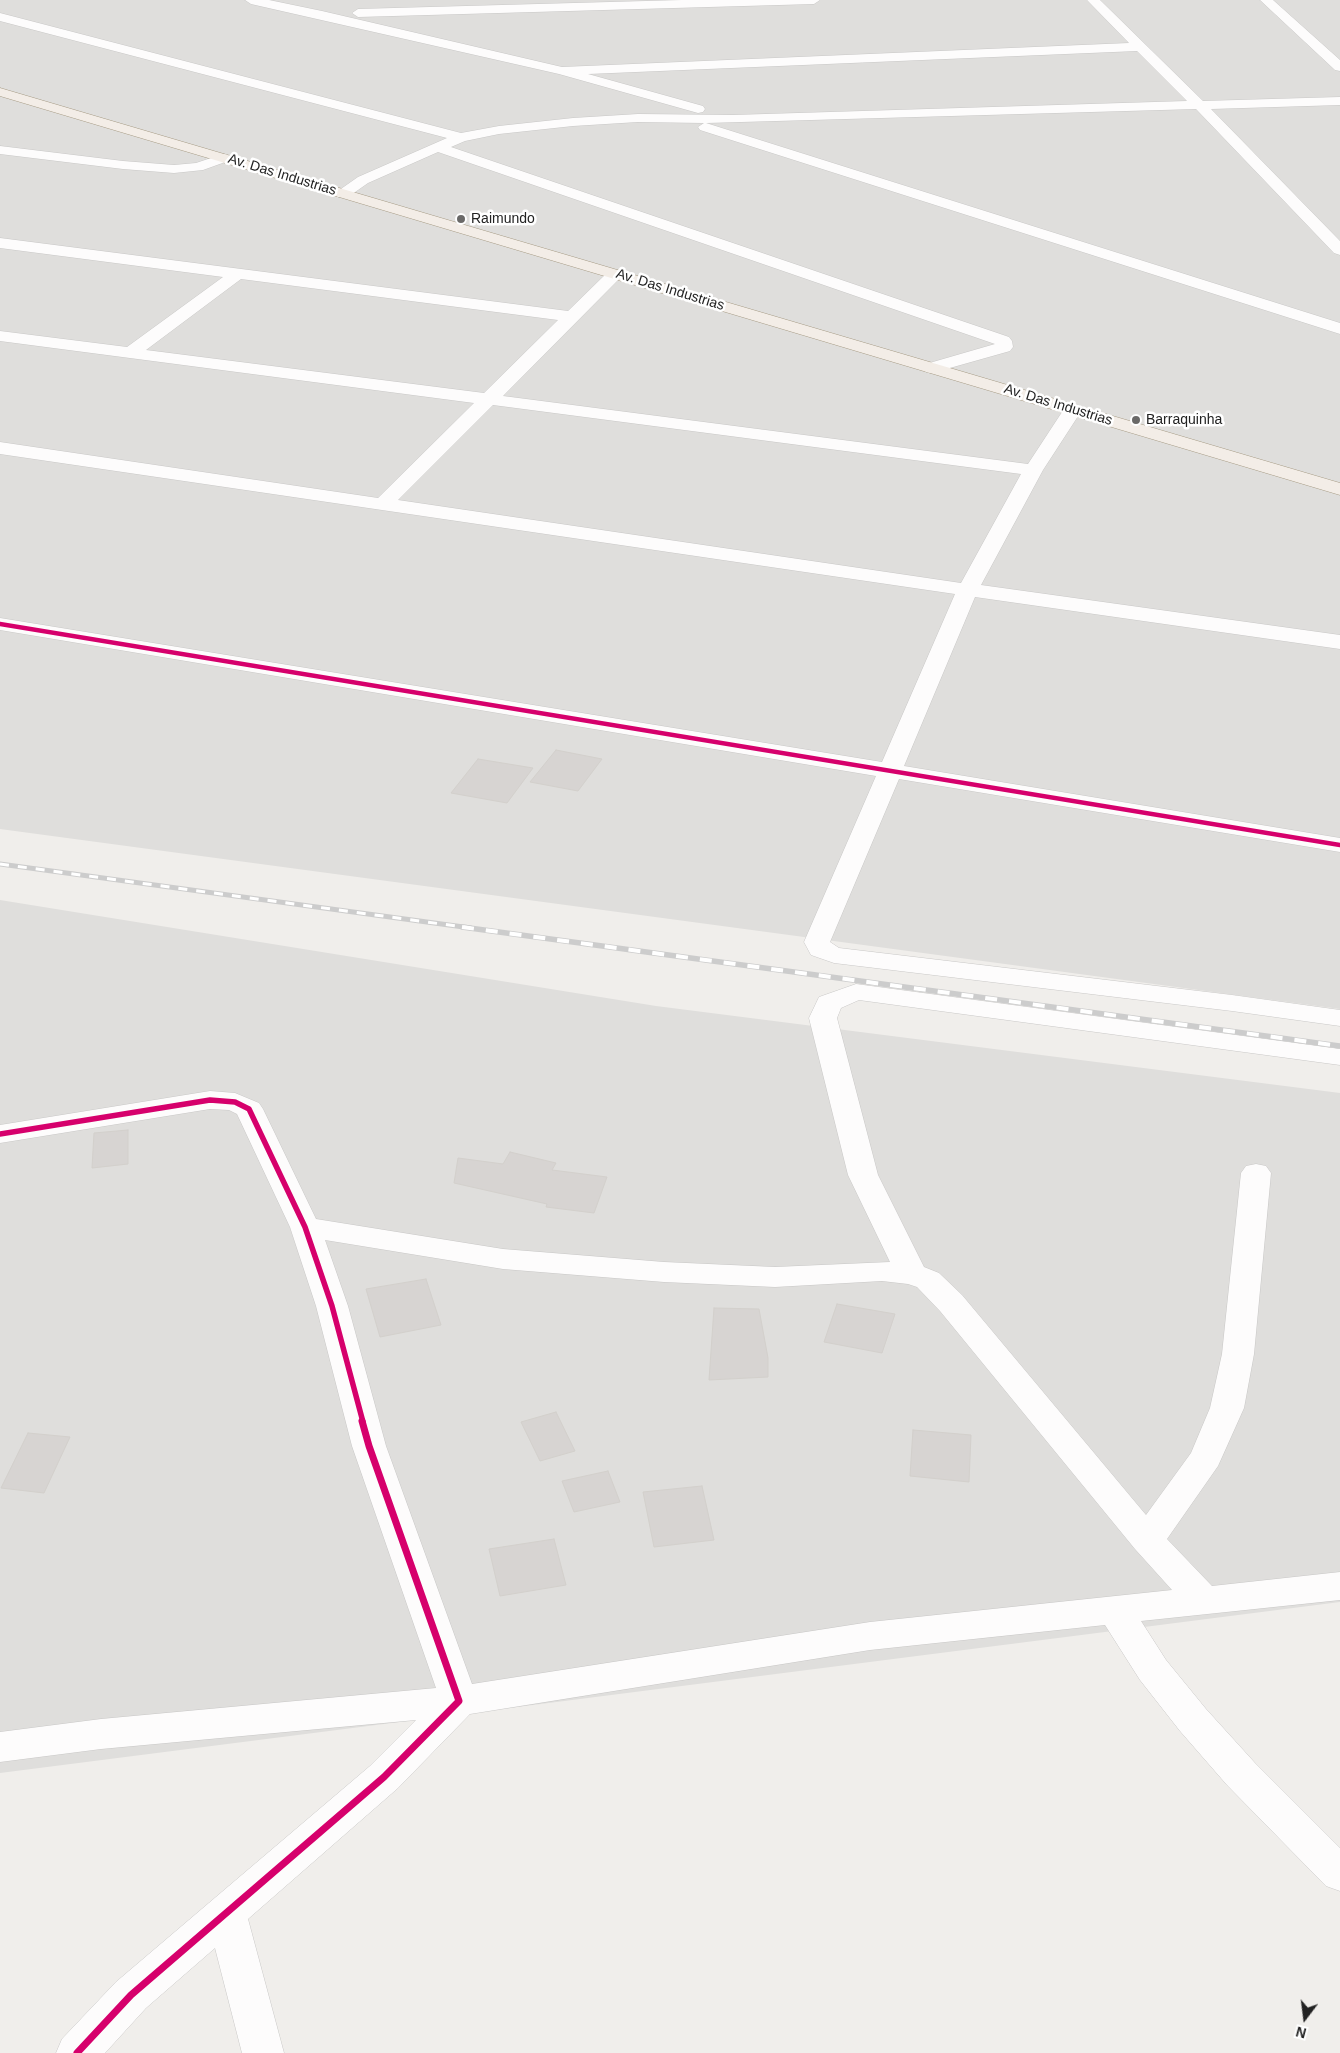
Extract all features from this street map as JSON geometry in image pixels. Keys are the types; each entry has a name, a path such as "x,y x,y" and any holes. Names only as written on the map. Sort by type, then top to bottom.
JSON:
{"main road":[{"name":"Av. Das Industrias","path":"0,92 1340,489"}],"street":[{"path":"251,0 322,14 562,71 732,119"},
{"path":"322,14 814,0"},
{"path":"1093,0 1200,106 1340,250"},
{"path":"1266,0 1340,67"},
{"path":"0,17 461,137"},
{"path":"562,71 1139,47"},
{"path":"643,68 649,96"},
{"path":"343,194 363,180 461,137 499,130 573,122 638,118 732,119 1200,106 1340,100"},
{"path":"680,119 1340,329"},
{"path":"436,148 575,193 844,288 1002,341 1004,347 932,368"},
{"path":"0,150 123,165 174,169 198,167 223,158"},
{"path":"0,243 571,317"},
{"path":"383,504 616,273"},
{"path":"130,353 238,274"},
{"path":"0,336 1033,470"},
{"path":"1073,410 1033,470 968,590 817,942 820,949 834,955 1232,1003 1340,1018"},
{"path":"0,448 968,590 1340,642"},
{"path":"0,624 1340,845"},
{"path":"912,1274 863,1174 823,1018 829,1003 856,992 1340,1058"},
{"path":"0,1134 210,1100 235,1102 249,1109 305,1227 332,1306 369,1446 458,1701"},
{"path":"1147,1540 1206,1457 1227,1408 1238,1354 1256,1173"},
{"path":"305,1227 503,1259 664,1272 775,1277 882,1271 912,1274 928,1280 950,1303 1147,1540 1203,1600"},
{"path":"0,1747 101,1734 458,1701 870,1636 1340,1586"},
{"path":"1115,1610 1153,1670 1193,1720 1241,1774 1340,1874"},
{"path":"78,2053 131,1995 384,1777 458,1701"},
{"path":"226,1914 263,2053"}],"shaded area":[{"path":"0,0 1340,0 1340,1009 0,829"},
{"path":"0,900 656,1006 1340,1093 1340,1602 0,1773"}],"building":[{"path":"556,750 602,759 578,791 530,782"},
{"path":"478,759 533,768 507,803 451,793"},
{"path":"128,1130 128,1164 92,1168 94,1133"},
{"path":"510,1152 556,1163 552,1170 607,1177 594,1213 546,1207 547,1204 454,1183 458,1158 503,1164"},
{"path":"426,1279 441,1325 380,1337 366,1289"},
{"path":"837,1304 895,1314 882,1353 824,1342"},
{"path":"714,1308 759,1309 768,1358 768,1377 709,1380"},
{"path":"556,1412 575,1451 540,1461 521,1422"},
{"path":"913,1430 971,1435 969,1482 910,1476"},
{"path":"28,1433 70,1437 44,1493 1,1488"},
{"path":"608,1471 620,1502 574,1512 562,1481"},
{"path":"702,1486 714,1540 654,1547 643,1492"},
{"path":"554,1539 566,1585 500,1596 489,1549"}],"railway":[{"path":"0,864 471,928"},
{"path":"462,927 1340,1046"}],"cycle path":[{"path":"0,624 1340,845"},
{"path":"0,1134 210,1100 235,1102 249,1109 305,1227 332,1306 369,1446 459,1701 384,1777 131,1995 77,2053"}],"place":[{"name":"Raimundo","path":"461,219"},
{"name":"Barraquinha","path":"1136,420"}]}
